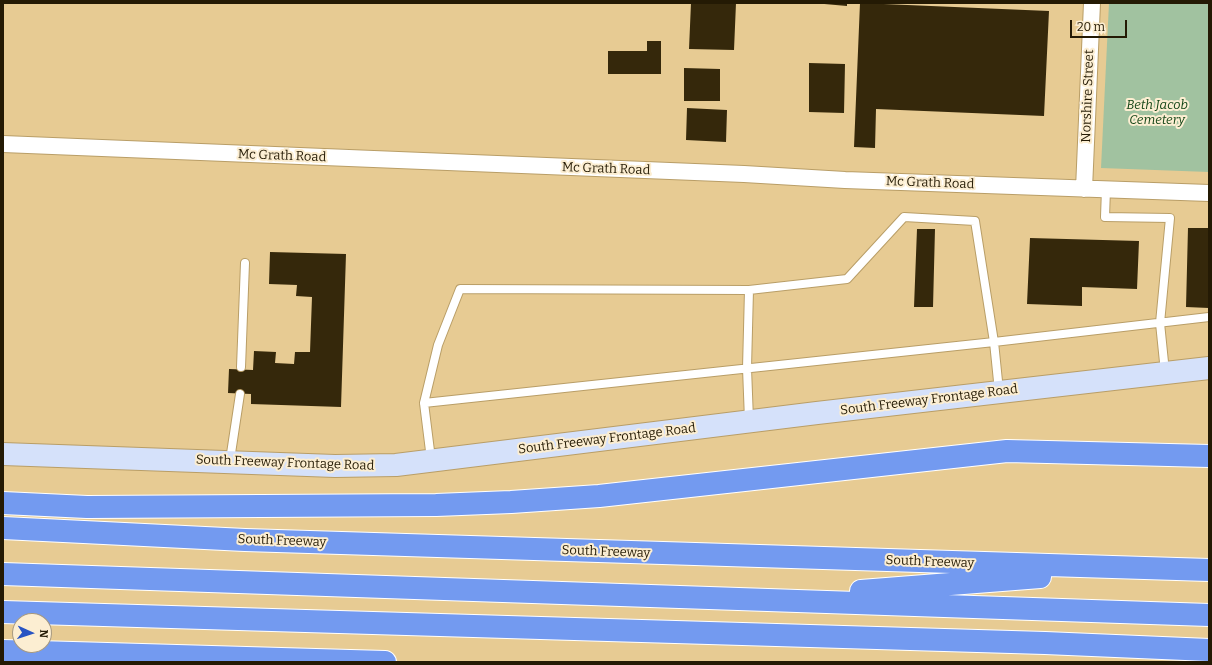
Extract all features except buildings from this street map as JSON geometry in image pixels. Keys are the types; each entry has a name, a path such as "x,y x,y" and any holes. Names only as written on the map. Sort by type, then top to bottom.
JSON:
{"highway":[{"path":"3,503 95,507 428,505 504,502 607,495 1007,451 1209,456"},
{"name":"South Freeway","path":"3,528 245,540 1209,570"},
{"path":"751,600 1153,569"},
{"path":"3,574 1209,615"},
{"path":"3,612 1045,643 1209,650"},
{"path":"3,652 385,662"}],"main road":[{"name":"South Freeway Frontage Road","path":"3,454 230,461 335,466 396,465 749,421 1209,368"}],"street":[{"name":"Norshire Street","path":"1084,189 1092,3"},
{"name":"Mc Grath Road","path":"3,144 1209,193"}],"lane":[{"path":"1106,189 1105,217 1170,218 1160,323 1166,373"},
{"path":"431,461 424,403 438,345 460,289 749,290 847,279 904,217 975,221 994,342 999,392"},
{"path":"241,367 245,263"},
{"path":"749,290 747,368 749,421"},
{"path":"424,403 994,342 1209,317"},
{"path":"230,461 240,394"}],"green space":[{"name":"Beth Jacob Cemetery","path":"1109,3 1209,3 1209,172 1101,168"}]}
